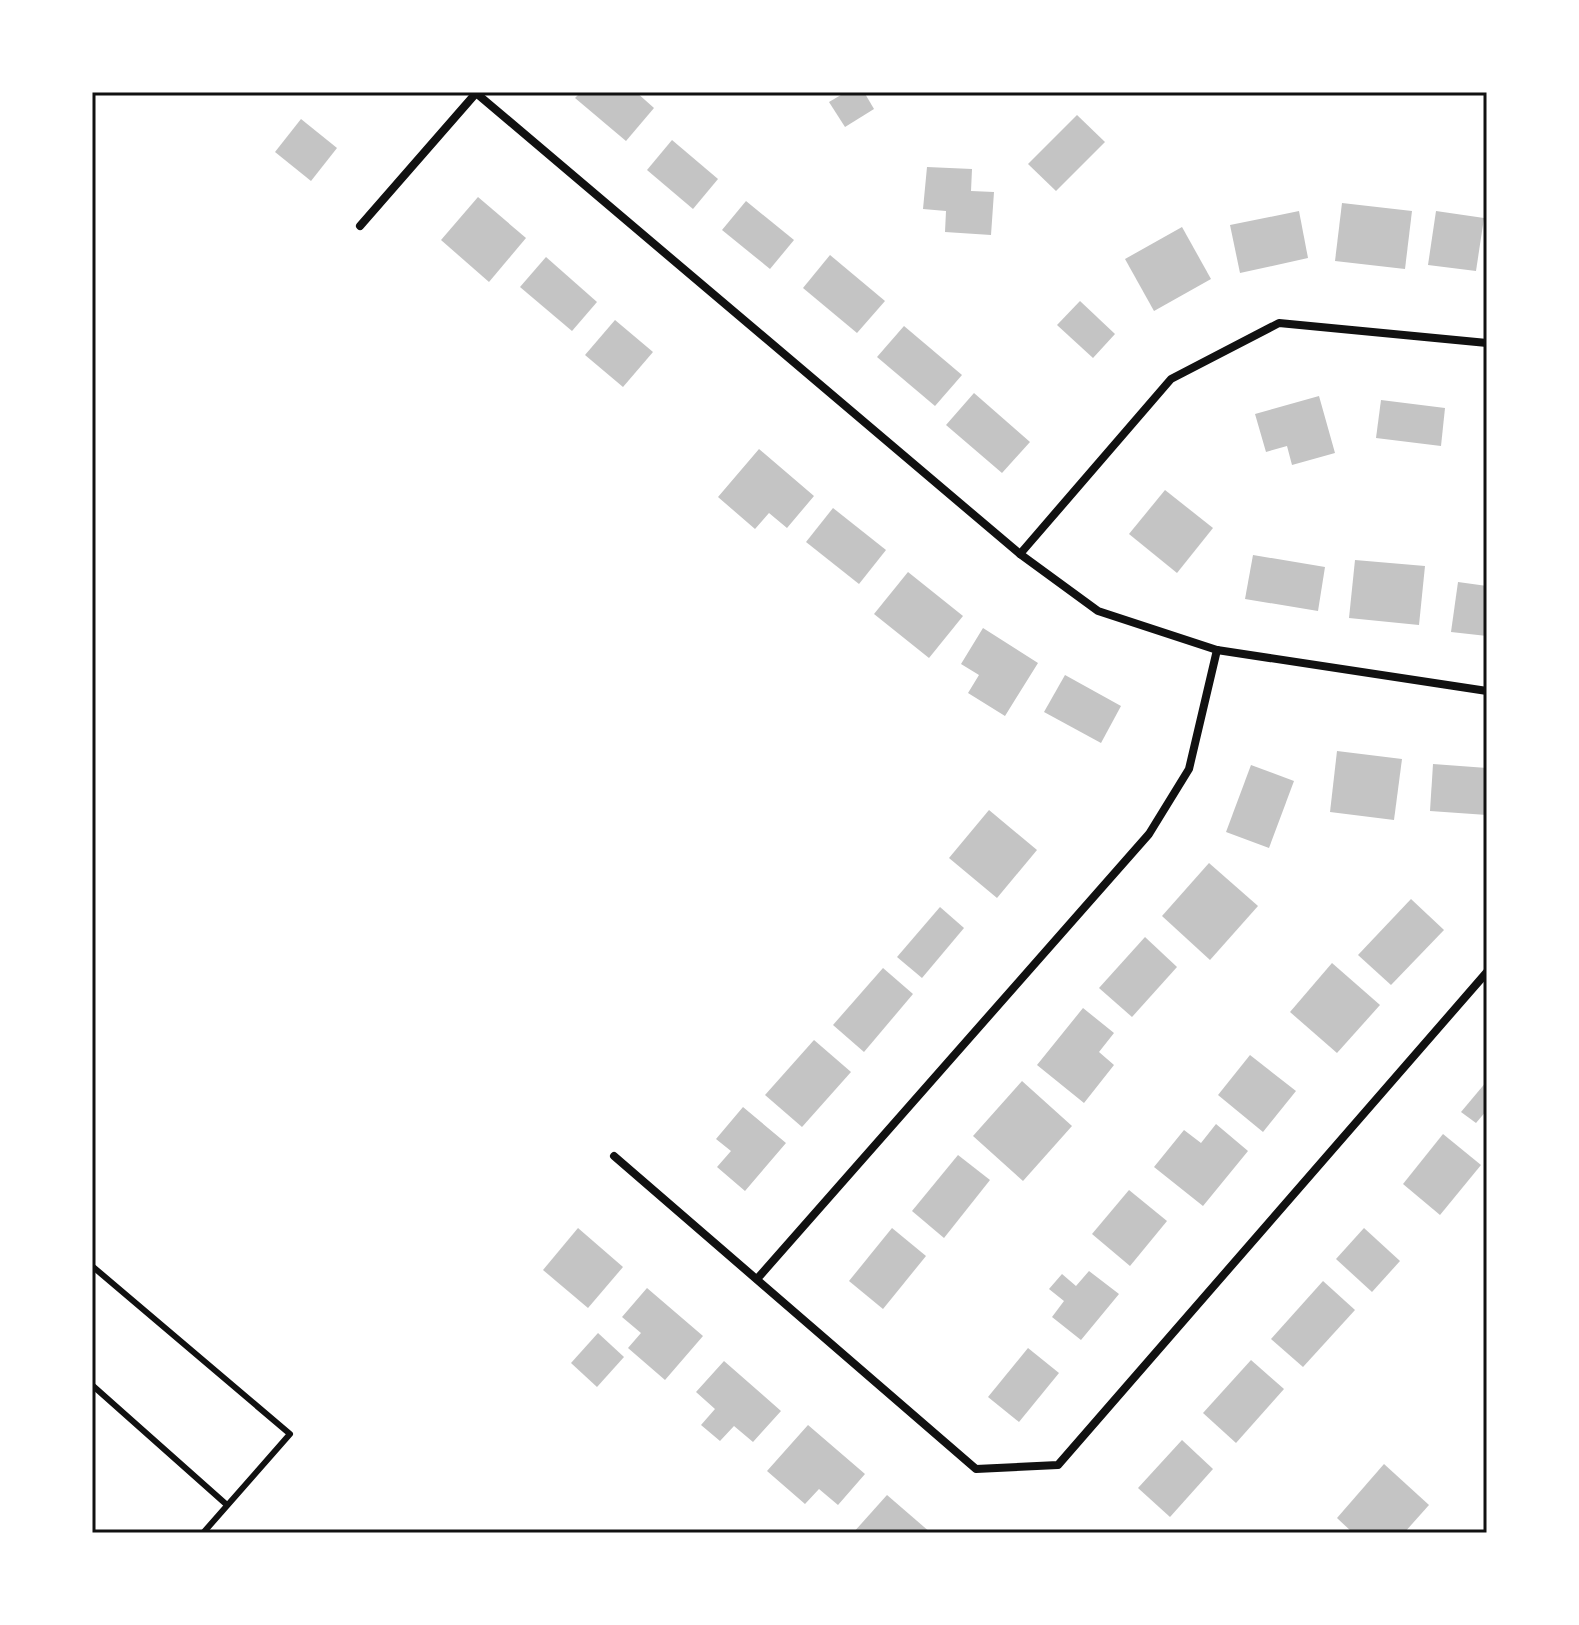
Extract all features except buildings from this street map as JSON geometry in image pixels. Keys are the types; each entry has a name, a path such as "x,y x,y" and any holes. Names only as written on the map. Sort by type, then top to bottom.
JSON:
{"street":[{"path":"360,226 477,93 1020,554 1098,611 1217,650 1487,691"},
{"path":"1020,554 1171,379 1279,323 1487,343"},
{"path":"757,1279 1149,834 1189,769 1217,650"},
{"path":"614,1156 976,1469 1058,1465 1487,972"}],"lane":[{"path":"92,1266 290,1434 203,1533"},
{"path":"92,1385 227,1505"}]}
